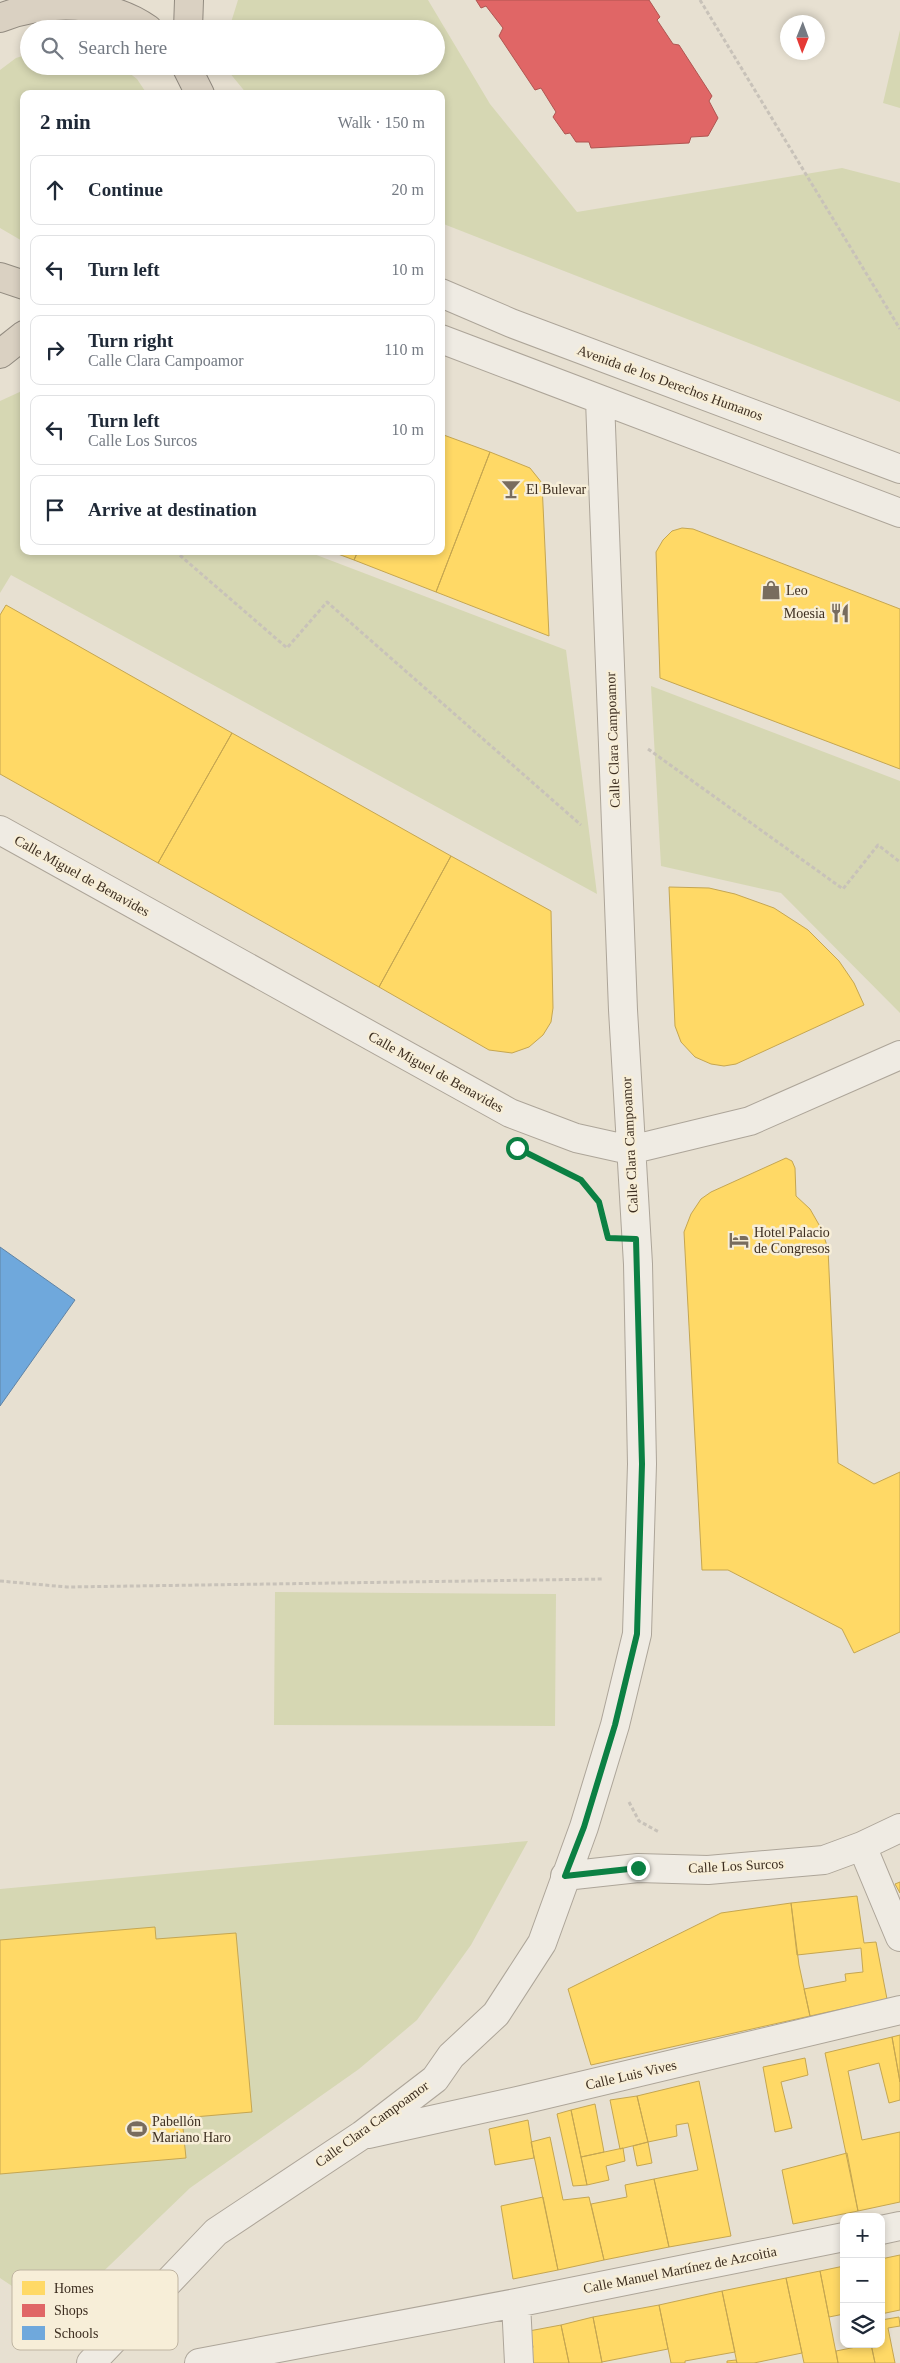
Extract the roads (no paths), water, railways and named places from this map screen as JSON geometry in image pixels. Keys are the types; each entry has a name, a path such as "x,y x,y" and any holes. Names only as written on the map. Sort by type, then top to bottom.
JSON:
{"highway":[{"path":"188,20 189,0"},
{"path":"0,18 13,12 42,4 74,1 107,8 134,20"},
{"path":"0,276 20,284"},
{"path":"0,354 20,338"}],"street":[{"name":"Avenida de los Derechos Humanos","path":"445,296 511,323 900,469"},
{"path":"445,341 900,513"},
{"name":"Calle Clara Campoamor","path":"178,2272 216,2232 362,2136 434,2079 451,2056 496,2014 542,1943 584,1827 615,1725 637,1634 642,1464 636,1239 630,1150 617,857 600,400"},
{"name":"Calle Miguel de Benavides","path":"0,830 510,1114 576,1138 630,1150 750,1121 900,1054"},
{"name":"Calle Los Surcos","path":"565,1876 638,1868 708,1870 824,1860 862,1846 900,1828"},
{"path":"862,1846 900,1937"},
{"name":"Calle Luis Vives","path":"362,2136 580,2087 900,2010"},
{"path":"885,2229 900,2226"},
{"name":"Calle Manuel Martínez de Azcoitia","path":"199,2363 516,2303 840,2238"},
{"path":"516,2303 519,2363"},
{"name":"Calle Clara Campoamor","path":"91,2363 103,2350"}],"place":[{"name":"El Bulevar","path":"511,489"},
{"name":"Leo","path":"771,590"},
{"name":"Moesia","path":"840,613"},
{"name":"Hotel Palacio de Congresos","path":"739,1240"},
{"name":"Pabellón Mariano Haro","path":"137,2129"}]}
